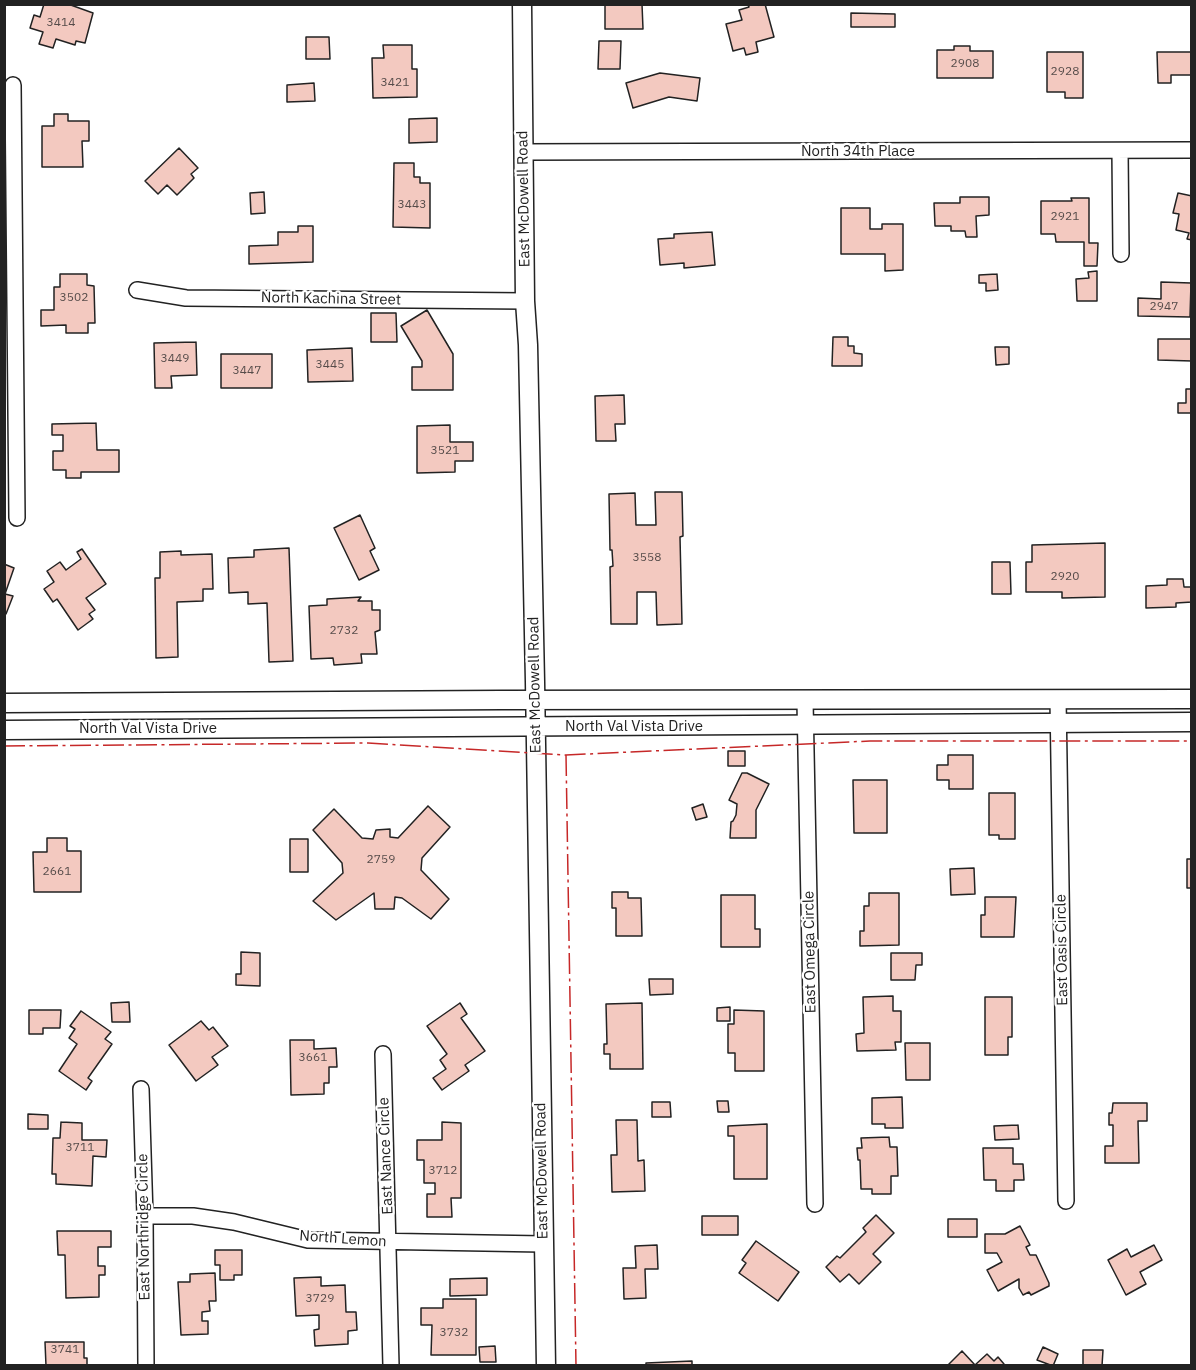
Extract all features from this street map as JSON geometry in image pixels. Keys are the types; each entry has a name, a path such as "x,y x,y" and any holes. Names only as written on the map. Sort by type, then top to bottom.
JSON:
{"main road":[{"name":"East McDowell Road","path":"522,4 525,301 536,700 546,1365"},
{"name":"North Val Vista Drive","path":"4,703 1191,699"},
{"path":"229,702 230,729"},
{"path":"53,703 53,730"},
{"name":"North Val Vista Drive","path":"4,730 1191,722"}],"street":[{"path":"13,85 10,306 17,518"},
{"name":"North 34th Place","path":"524,152 1191,150"},
{"path":"1120,151 1121,254"},
{"name":"North Kachina Street","path":"137,290 186,298 525,301"},
{"name":"East Oasis Circle","path":"1058,699 1066,1201"},
{"name":"East Omega Circle","path":"806,701 815,1204"},
{"name":"East Nance Circle","path":"383,1054 391,1365"},
{"name":"East Northridge Circle","path":"141,1089 146,1365"},
{"name":"North Lemon","path":"145,1216 193,1216 234,1222 308,1240 543,1244"}],"building":[{"path":"44,4 68,4 93,13 85,43 76,41 75,45 56,39 53,48 39,44 43,32 30,28 34,15 40,17"},
{"path":"605,4 642,4 643,29 605,29"},
{"path":"748,4 765,4 774,37 756,42 758,52 746,55 744,48 733,51 726,24 742,20 739,10 749,7"},
{"path":"851,13 895,14 895,27 851,27"},
{"path":"306,37 329,37 330,59 306,59"},
{"path":"599,41 621,41 620,69 598,69"},
{"path":"383,45 412,45 412,69 417,69 417,97 373,98 372,58 384,58"},
{"path":"954,46 970,46 970,51 993,51 993,78 937,78 937,50 954,50"},
{"path":"1047,52 1083,52 1083,98 1065,98 1065,92 1047,92"},
{"path":"1157,52 1192,52 1192,75 1171,75 1171,83 1158,83"},
{"path":"660,73 700,78 697,101 669,97 633,108 626,83"},
{"path":"314,83 315,101 287,102 287,85"},
{"path":"54,114 68,114 68,121 89,121 89,141 82,141 83,167 42,167 42,126 54,126"},
{"path":"437,118 437,142 409,143 409,119"},
{"path":"179,148 198,168 191,174 194,178 177,195 167,185 158,194 145,181"},
{"path":"394,163 414,163 414,177 420,177 420,183 430,183 430,228 393,227"},
{"path":"264,192 265,213 251,214 250,193"},
{"path":"1178,193 1192,196 1192,240 1187,239 1189,233 1176,230 1179,214 1173,213"},
{"path":"960,197 989,197 989,215 976,216 977,237 966,237 965,231 951,231 951,226 935,226 934,203 960,203"},
{"path":"1071,198 1089,198 1089,243 1098,243 1097,266 1084,266 1084,242 1056,242 1055,234 1041,234 1041,201 1072,201"},
{"path":"841,208 870,208 870,229 882,229 882,224 903,224 903,270 885,271 885,254 841,254"},
{"path":"298,226 313,226 313,262 249,264 249,246 278,245 278,232 298,232"},
{"path":"712,232 715,265 684,268 684,263 660,265 658,239 674,238 674,234"},
{"path":"1097,271 1097,301 1077,301 1076,279 1089,278 1088,272"},
{"path":"60,274 87,274 87,285 94,286 95,323 88,323 88,333 66,333 66,325 41,326 41,310 54,310 54,287 60,287"},
{"path":"997,274 998,290 986,291 986,283 979,283 979,275"},
{"path":"1161,282 1191,283 1190,317 1138,316 1138,298 1161,299"},
{"path":"427,310 453,354 453,390 412,390 412,367 422,367 422,361 401,326"},
{"path":"371,313 396,313 397,342 371,342"},
{"path":"833,337 848,337 848,346 854,346 854,353 862,354 862,366 832,366"},
{"path":"1158,339 1192,339 1192,361 1158,360"},
{"path":"196,342 197,375 171,376 172,388 155,388 154,343"},
{"path":"995,347 1009,347 1009,364 996,365"},
{"path":"352,348 353,381 308,382 307,350"},
{"path":"221,354 272,354 272,388 221,388"},
{"path":"1186,389 1192,389 1192,413 1178,413 1178,403 1186,403"},
{"path":"624,395 625,424 615,424 616,441 596,441 595,396"},
{"path":"96,423 97,450 119,450 119,472 81,472 81,478 66,478 66,470 53,470 53,451 63,451 63,435 52,435 52,424"},
{"path":"450,425 450,442 473,442 473,461 455,461 455,472 417,473 417,426"},
{"path":"655,492 682,492 683,536 680,537 682,624 657,625 656,592 637,592 637,624 611,624 610,567 613,566 612,550 610,550 609,494 635,493 636,525 656,525"},
{"path":"360,515 375,548 370,551 379,570 359,580 334,528"},
{"path":"1105,543 1105,597 1062,598 1062,592 1026,592 1026,562 1032,562 1032,545"},
{"path":"289,548 293,661 269,662 267,603 248,604 248,592 229,593 228,558 254,557 254,550"},
{"path":"82,549 106,584 86,598 95,610 89,614 93,619 78,630 57,599 53,602 44,589 54,582 47,571 60,562 66,570 81,559 77,552"},
{"path":"181,551 181,555 212,554 213,589 203,589 203,601 177,602 178,657 156,658 155,578 160,578 160,552"},
{"path":"992,562 1010,562 1011,594 992,594"},
{"path":"4,564 14,568 5,594 13,596 6,614 4,614"},
{"path":"1167,579 1183,579 1184,587 1192,587 1192,602 1176,603 1176,607 1146,608 1146,586 1167,585"},
{"path":"361,597 358,601 372,601 372,610 380,610 380,630 375,632 377,654 361,654 362,663 334,665 333,658 311,659 309,606 327,605 327,599"},
{"path":"728,751 745,751 745,766 728,766"},
{"path":"948,755 973,755 973,789 949,789 949,780 937,780 937,765 948,765"},
{"path":"742,773 747,773 769,784 756,810 756,838 730,838 731,822 736,815 737,804 729,800"},
{"path":"853,780 887,780 887,833 854,833"},
{"path":"989,793 1015,793 1015,839 999,839 999,835 989,835"},
{"path":"703,804 707,817 696,820 692,808"},
{"path":"428,806 450,827 422,858 421,870 449,899 431,919 402,898 395,897 394,909 375,909 374,893 336,920 313,901 343,873 342,863 313,830 334,809 362,838 373,839 376,830 390,829 390,837 398,838"},
{"path":"47,838 67,838 67,851 81,851 81,892 34,892 33,852 47,852"},
{"path":"290,839 308,839 308,872 290,872"},
{"path":"1187,859 1192,859 1192,888 1187,888"},
{"path":"974,868 975,894 951,895 950,869"},
{"path":"612,892 628,892 628,898 641,898 642,936 616,936 616,908 612,908"},
{"path":"869,893 899,893 899,945 860,946 860,931 864,931 864,906 869,906"},
{"path":"721,895 755,895 755,929 760,929 760,947 721,947"},
{"path":"985,897 1016,897 1014,937 981,937 981,915 985,915"},
{"path":"241,952 260,953 260,986 236,985 236,974 241,974"},
{"path":"891,953 922,953 922,965 916,965 915,980 891,980"},
{"path":"649,979 673,979 673,994 650,995"},
{"path":"893,996 893,1011 901,1011 901,1042 895,1042 896,1050 857,1051 856,1034 864,1033 863,997"},
{"path":"985,997 1012,997 1012,1037 1008,1037 1008,1055 985,1055"},
{"path":"129,1002 130,1022 112,1022 111,1003"},
{"path":"460,1003 467,1014 461,1018 485,1051 465,1065 469,1071 442,1090 433,1078 446,1069 440,1060 447,1054 427,1026"},
{"path":"642,1003 643,1069 610,1069 610,1054 604,1054 604,1044 607,1044 606,1004"},
{"path":"730,1007 730,1021 717,1021 717,1008"},
{"path":"29,1010 61,1010 60,1028 43,1028 43,1034 29,1034"},
{"path":"734,1010 764,1011 764,1071 735,1071 735,1053 728,1053 728,1024 734,1024"},
{"path":"81,1011 111,1032 105,1039 112,1044 88,1078 92,1081 86,1090 59,1071 77,1044 69,1038 75,1029 70,1026"},
{"path":"201,1021 209,1030 213,1027 228,1046 212,1057 218,1065 196,1081 169,1045"},
{"path":"290,1040 314,1040 314,1049 336,1048 337,1067 329,1067 329,1083 324,1083 324,1094 291,1095"},
{"path":"905,1043 930,1043 930,1080 906,1080"},
{"path":"902,1097 903,1128 885,1128 885,1124 872,1124 872,1098"},
{"path":"717,1101 728,1101 729,1112 718,1112"},
{"path":"652,1102 670,1102 671,1117 652,1117"},
{"path":"1113,1103 1147,1103 1147,1121 1138,1121 1139,1163 1105,1163 1105,1146 1113,1146 1113,1125 1109,1125 1109,1113 1112,1113"},
{"path":"28,1114 48,1115 48,1129 28,1129"},
{"path":"616,1120 637,1120 638,1161 644,1160 645,1191 612,1192 611,1155 617,1155"},
{"path":"61,1122 82,1123 82,1140 107,1140 106,1157 93,1156 92,1186 56,1184 56,1174 52,1174 53,1138 60,1138"},
{"path":"442,1122 461,1123 461,1198 451,1198 452,1217 427,1217 427,1194 435,1194 435,1183 424,1183 424,1160 417,1160 417,1140 442,1140"},
{"path":"767,1124 767,1179 734,1179 734,1136 728,1136 728,1126"},
{"path":"1018,1125 1019,1139 995,1140 994,1126"},
{"path":"889,1137 890,1147 897,1147 898,1176 891,1176 891,1194 872,1194 872,1189 861,1189 860,1160 858,1160 857,1148 862,1148 861,1138"},
{"path":"983,1148 1013,1148 1013,1164 1023,1164 1024,1180 1014,1180 1014,1191 996,1191 996,1180 984,1180"},
{"path":"876,1215 894,1233 873,1254 881,1262 859,1284 849,1274 840,1282 826,1267 837,1256 840,1258 866,1232 863,1228"},
{"path":"702,1216 738,1216 738,1235 702,1235"},
{"path":"948,1219 977,1219 977,1237 948,1237"},
{"path":"1020,1226 1030,1245 1026,1247 1030,1255 1036,1255 1049,1283 1049,1286 1031,1295 1029,1292 1023,1295 1019,1288 1019,1279 998,1291 987,1270 1002,1262 997,1253 985,1253 985,1234 1005,1234"},
{"path":"57,1231 111,1231 111,1247 98,1247 98,1266 105,1266 105,1275 99,1275 99,1297 66,1298 65,1255 58,1255"},
{"path":"756,1241 799,1272 778,1301 739,1273 746,1263 742,1260"},
{"path":"657,1245 658,1269 645,1269 646,1298 624,1299 623,1268 636,1268 635,1246"},
{"path":"1154,1245 1162,1260 1140,1272 1146,1284 1126,1295 1108,1260 1127,1249 1131,1257"},
{"path":"215,1250 242,1250 242,1275 234,1275 234,1280 220,1280 220,1265 215,1265"},
{"path":"215,1273 216,1301 209,1301 210,1311 202,1312 202,1321 208,1321 208,1334 181,1335 178,1282 190,1282 190,1274"},
{"path":"321,1277 321,1286 345,1285 346,1312 356,1312 357,1330 348,1331 348,1344 315,1346 314,1330 319,1329 319,1315 296,1316 294,1278"},
{"path":"487,1278 487,1295 450,1296 450,1279"},
{"path":"443,1299 476,1299 476,1355 431,1355 432,1325 421,1325 421,1308 443,1308"},
{"path":"45,1342 84,1342 84,1358 87,1358 87,1366 46,1366"},
{"path":"495,1346 496,1362 480,1362 479,1347"},
{"path":"1043,1347 1058,1354 1053,1366 1037,1360"},
{"path":"1083,1350 1103,1350 1102,1366 1083,1366"},
{"path":"962,1351 975,1365 987,1354 994,1361 998,1357 1004,1364 1003,1366 947,1366"},
{"path":"692,1361 692,1366 646,1366 646,1363"}],"power":[{"path":"4,746 368,743 566,755 870,741 1192,741"},
{"path":"566,755 576,1366"}]}
